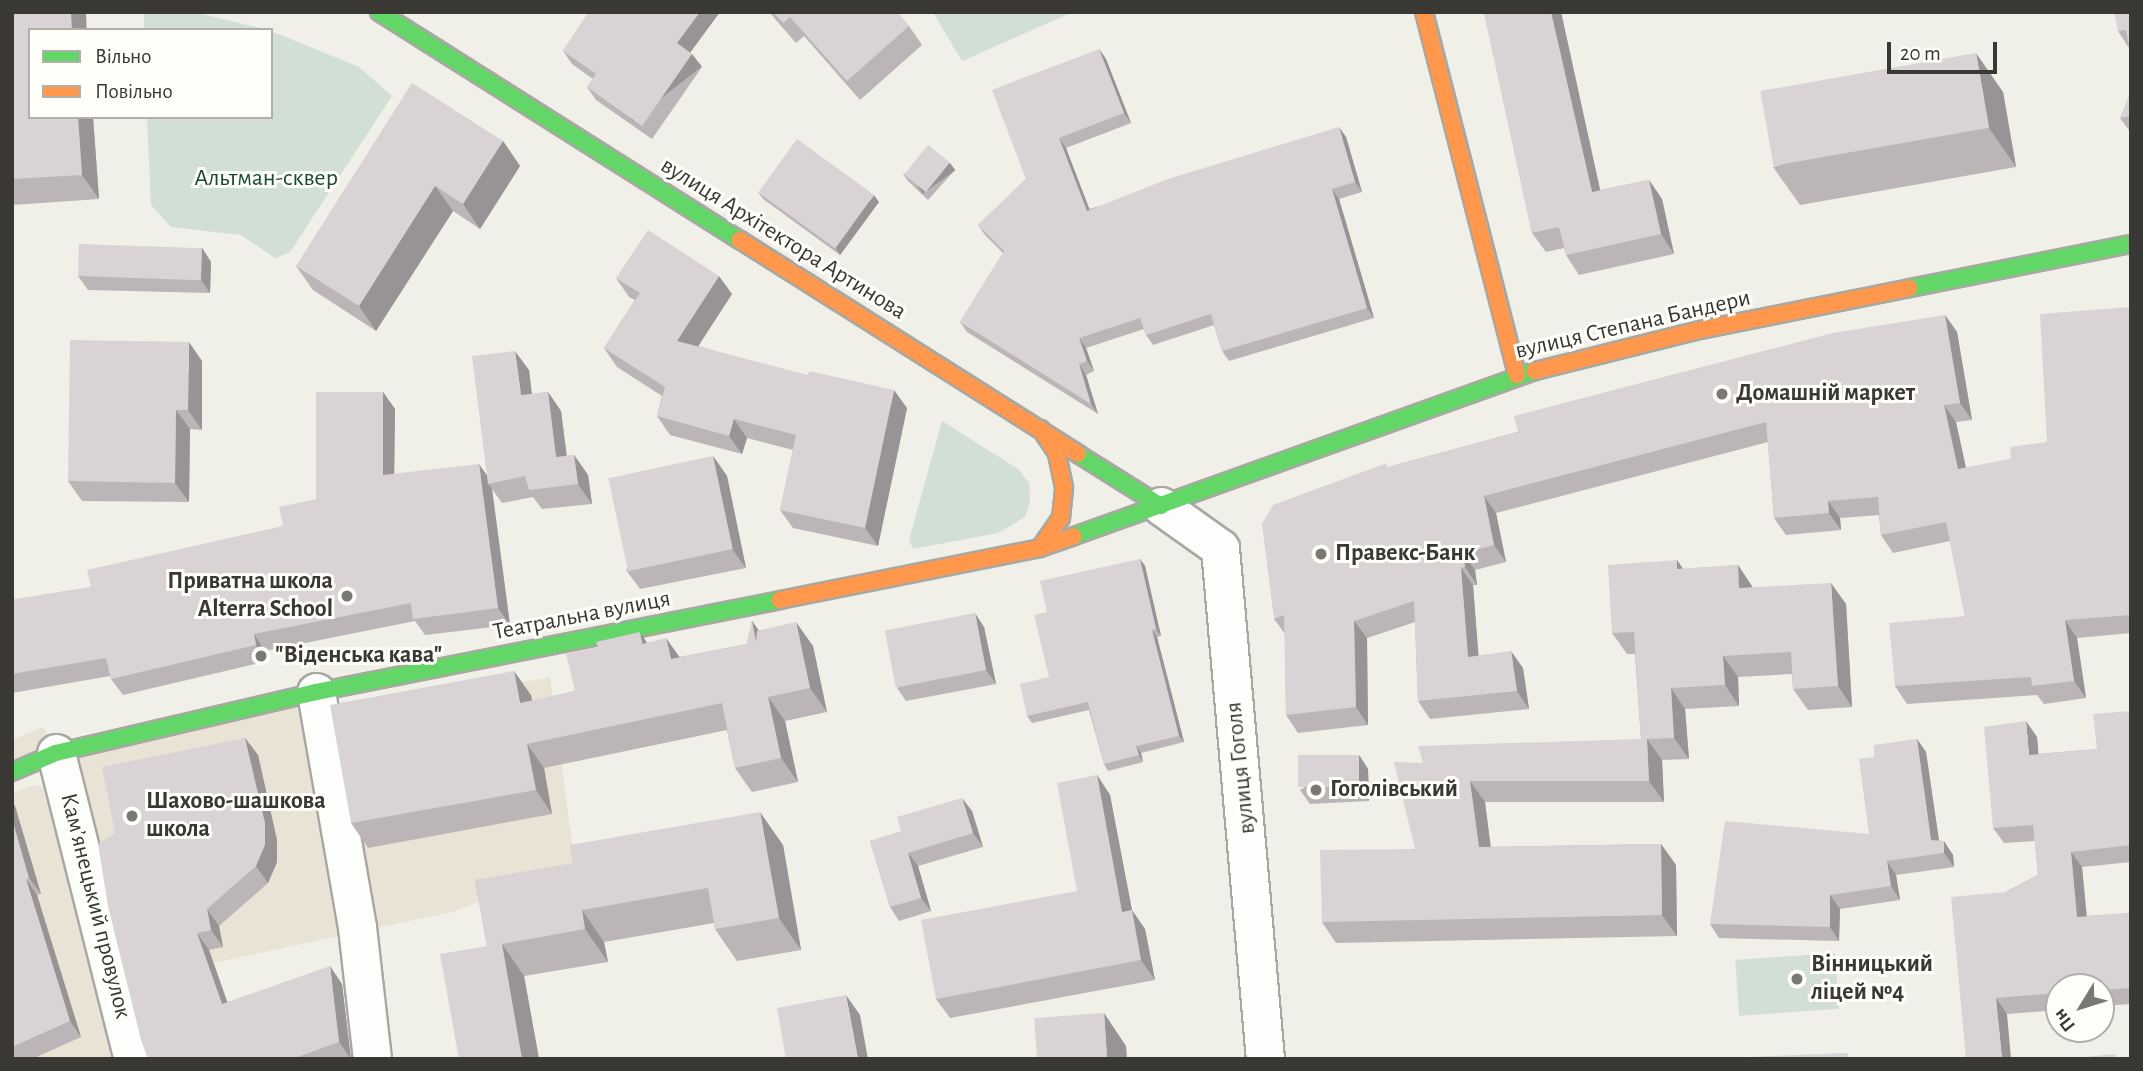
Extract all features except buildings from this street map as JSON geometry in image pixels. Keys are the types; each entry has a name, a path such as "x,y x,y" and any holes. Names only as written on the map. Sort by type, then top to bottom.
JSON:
{"street":[{"name":"вулиця Архітектора Артинова","path":"379,12 1161,506"},
{"path":"1424,12 1517,375"},
{"name":"вулиця Степана Бандери","path":"1161,506 1517,375 1700,330 2131,244"},
{"path":"1040,548 1061,517 1064,487 1057,453 1041,429"},
{"name":"Театральна вулиця","path":"12,772 57,753 316,692 1040,548 1161,506"},
{"name":"вулиця Гоголя","path":"1161,506 1220,548 1265,1059"},
{"path":"316,692 357,927 373,1058"},
{"name":"Камʼянецький провулок","path":"57,753 133,1059"}],"shaded area":[{"path":"550,677 575,866 452,912 114,984 57,754 12,772 12,740 43,727 57,753 316,692 325,721"},
{"path":"33,785 54,790 127,1059 12,1059 12,794"}],"green space":[{"path":"144,12 193,12 261,28 144,28"},
{"path":"933,12 1073,12 962,61"},
{"name":"Альтман-сквер","path":"273,32 359,67 392,96 290,252 275,258 241,235 171,227 151,205 147,119 273,119"},
{"path":"942,421 1018,469 1029,483 1030,501 1025,517 998,533 913,549 909,540"},
{"path":"1835,953 1839,1009 1739,1016 1735,960"}],"traffic: fast":[{"path":"379,12 740,240"},
{"path":"1910,288 2131,244"},
{"path":"1074,536 1535,371"},
{"path":"1078,454 1161,506"},
{"path":"12,772 56,753 316,692 780,600"}],"traffic: slow":[{"path":"1424,12 1517,375"},
{"path":"740,240 1078,454"},
{"path":"1535,371 1700,330 1910,288"},
{"path":"1040,548 1061,518 1064,487 1057,453 1041,429"},
{"path":"780,600 1040,548 1074,536"}],"place":[{"name":"Домашній маркет","path":"1722,394"},
{"name":"Правекс-Банк","path":"1321,554"},
{"name":"Приватна школа Alterra School","path":"347,596"},
{"name":"\"Віденська кава\"","path":"261,656"},
{"name":"Гоголівський","path":"1316,790"},
{"name":"Шахово-шашкова школа","path":"132,816"},
{"name":"Вінницький ліцей №4","path":"1797,979"}]}
